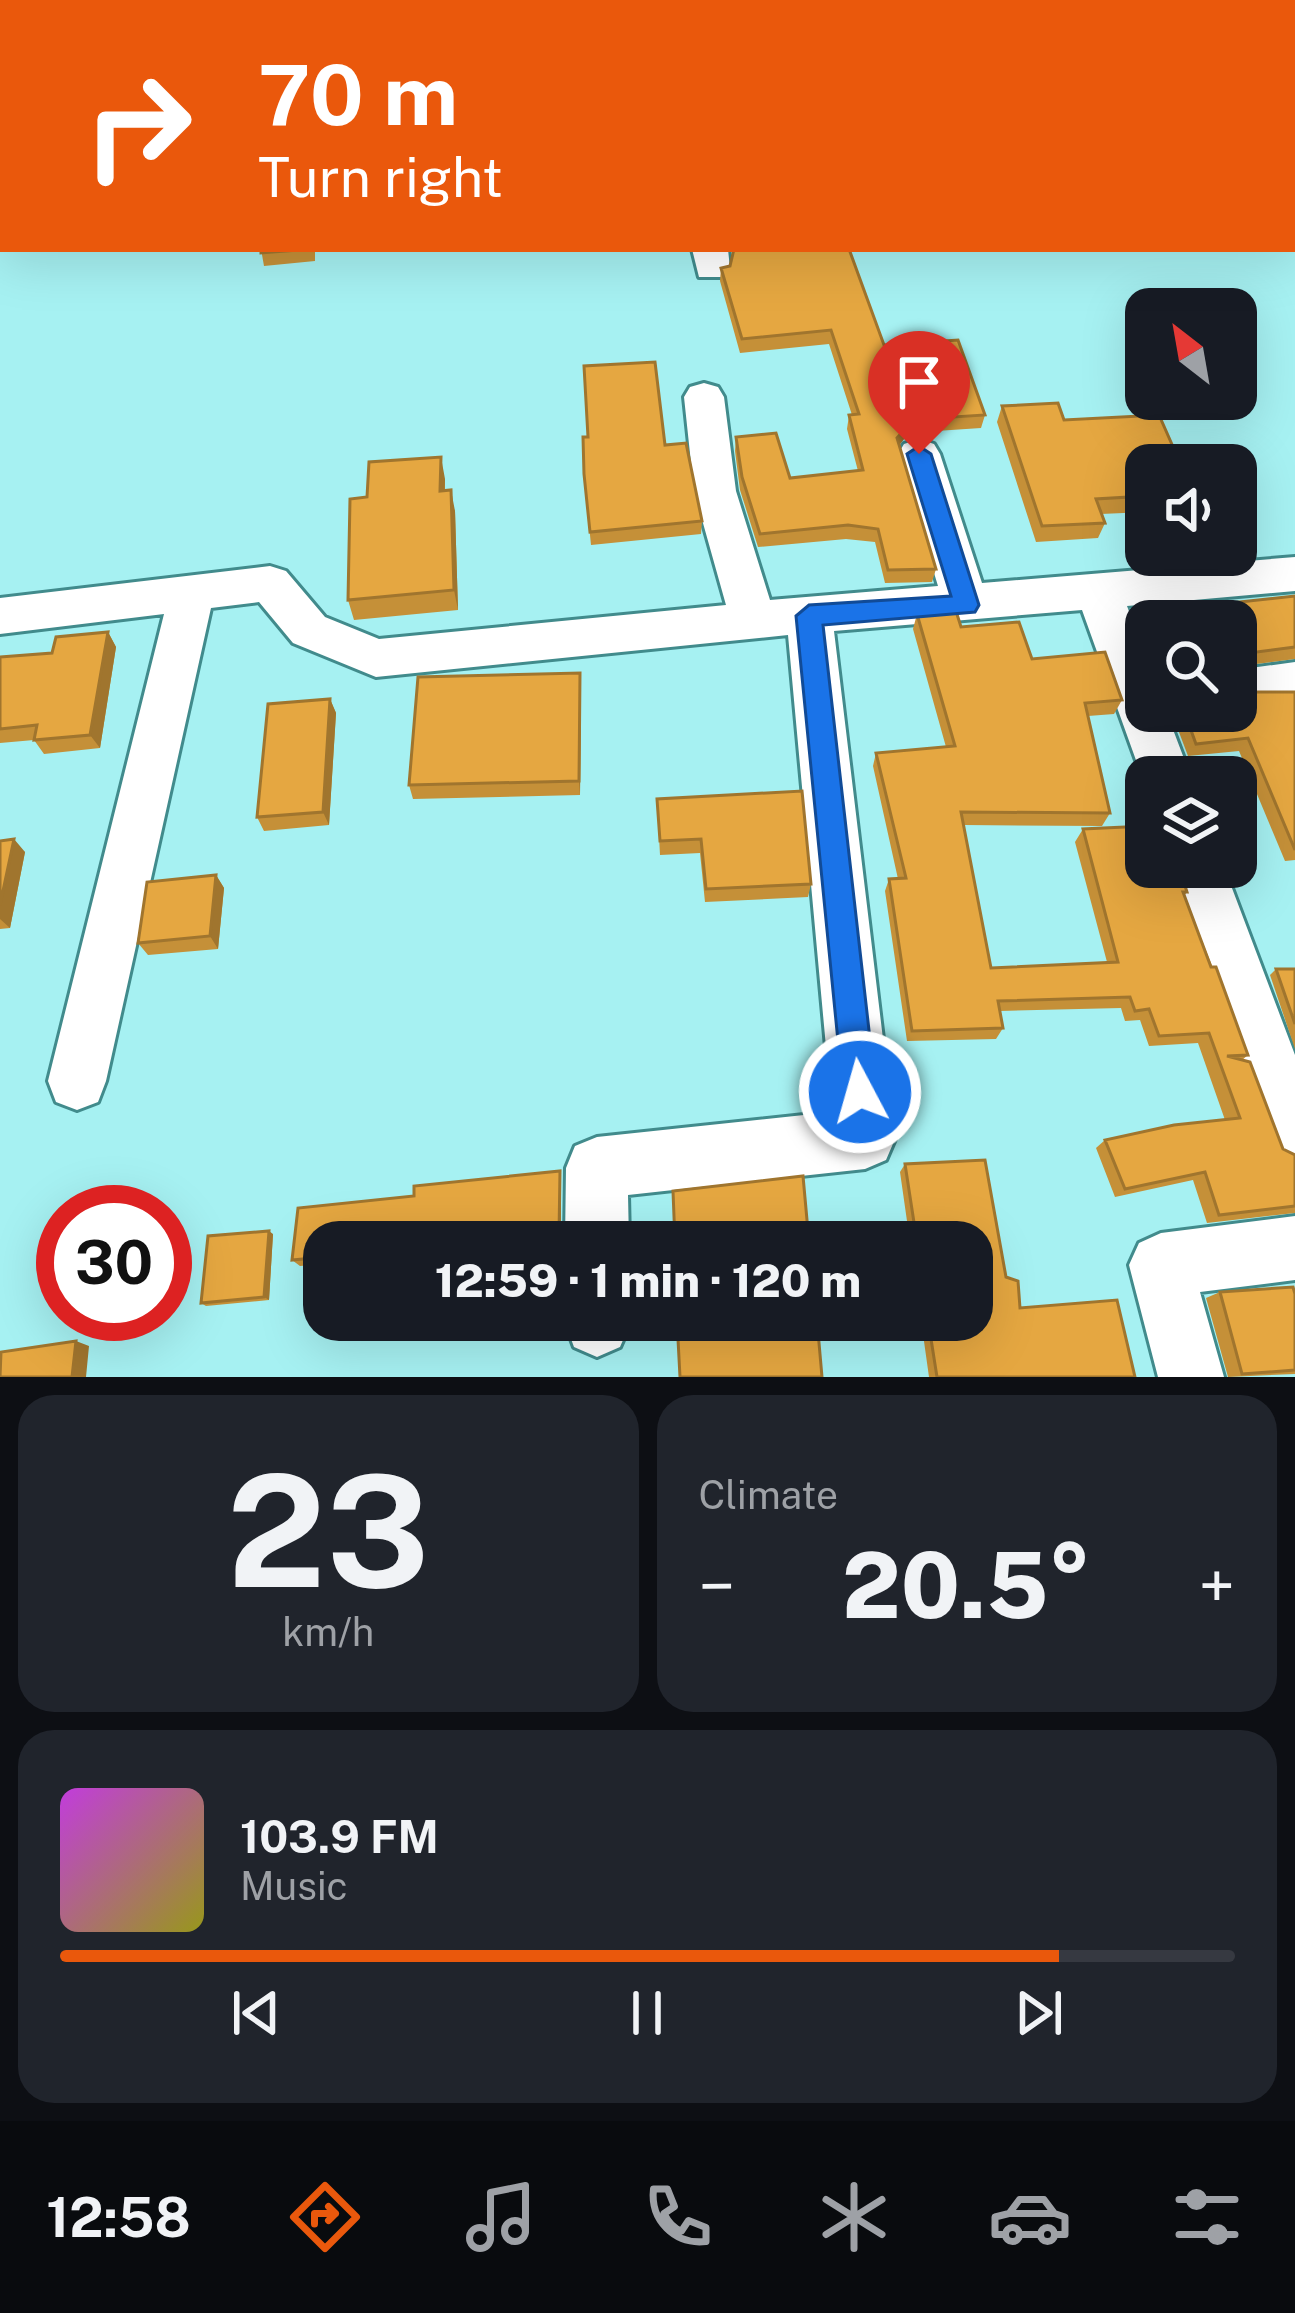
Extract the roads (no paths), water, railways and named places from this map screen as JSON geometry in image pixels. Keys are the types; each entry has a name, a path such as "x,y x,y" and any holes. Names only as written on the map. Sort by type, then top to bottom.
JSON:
{"street":[{"path":"704,398 715,491 753,620"},
{"path":"919,454 966,605"},
{"path":"0,616 270,583 310,630 376,658 1295,574"},
{"path":"1098,590 1158,756"},
{"path":"77,1081 192,593"},
{"path":"597,1221 597,1168 865,1139 809,616"},
{"path":"1257,685 1295,682"},
{"path":"1206,888 1295,1135"},
{"path":"1191,1377 1161,1265 1295,1248"}]}
